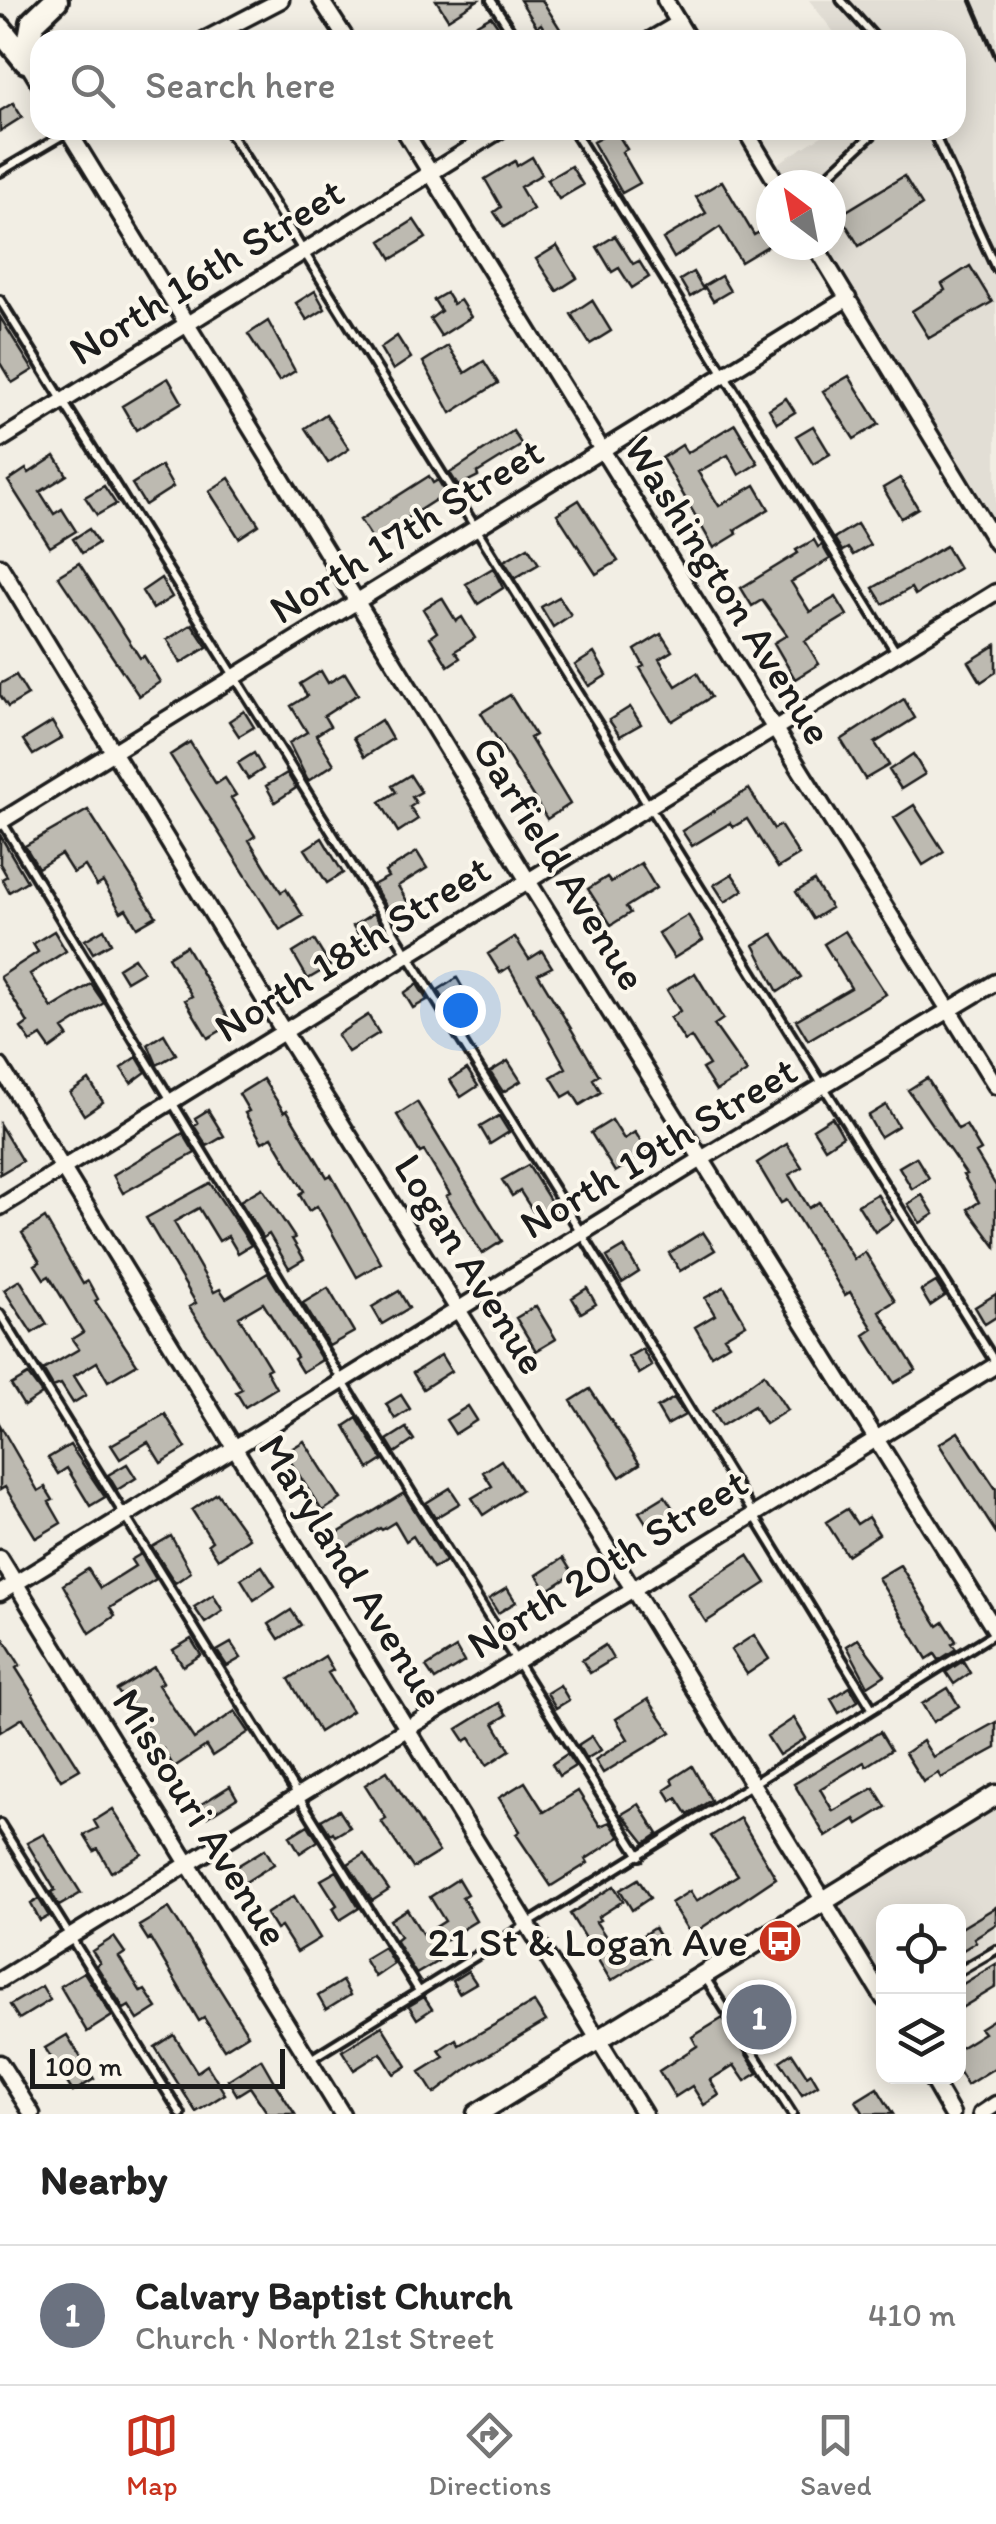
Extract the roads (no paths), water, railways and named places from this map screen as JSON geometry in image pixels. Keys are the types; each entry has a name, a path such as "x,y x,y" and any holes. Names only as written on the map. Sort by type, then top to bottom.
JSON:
{"highway":[{"path":"32,30 33,22 56,0"},
{"path":"0,29 26,61"},
{"path":"26,61 30,39"}],"street":[{"path":"223,30 281,0"},
{"path":"322,0 341,30"},
{"path":"664,0 683,30"},
{"path":"666,30 678,23"},
{"path":"26,61 30,68"},
{"name":"Garfield Avenue","path":"74,140 528,881 996,1632"},
{"name":"Washington Avenue","path":"410,140 996,1086"},
{"name":"North 16th Street","path":"0,440 483,140"},
{"path":"750,140 769,170"},
{"path":"825,260 996,543"},
{"name":"North 17th Street","path":"0,821 848,298"},
{"name":"Logan Avenue","path":"0,566 880,1994"},
{"name":"North 18th Street","path":"0,1207 996,592"},
{"name":"North 19th Street","path":"0,1593 702,1158 996,982"},
{"name":"Maryland Avenue","path":"0,1066 644,2114"},
{"name":"North 20th Street","path":"0,1980 996,1364"},
{"name":"Missouri Avenue","path":"0,1558 342,2114"},
{"path":"481,2113 996,1795"},
{"path":"0,2063 32,2114"},
{"path":"935,2084 952,2114"},
{"path":"980,2114 996,2104"}],"lane":[{"path":"491,0 510,30"},
{"path":"841,0 868,30"},
{"path":"0,172 53,140"},
{"path":"234,140 996,1364"},
{"path":"580,140 897,654"},
{"path":"834,170 866,140"},
{"path":"937,140 996,268"},
{"path":"0,300 582,1234 872,1708"},
{"path":"0,821 515,1661 640,1856"},
{"path":"0,1314 419,1992"},
{"path":"310,2060 996,1632"},
{"path":"0,1824 181,2114"},
{"path":"966,1967 996,1950"},
{"path":"704,1976 792,2114"}],"railway":[{"path":"971,0 996,58"}],"place":[{"name":"21 St & Logan Ave","path":"780,1941"},
{"name":"Calvary Baptist Church","path":"759,2017"}]}
